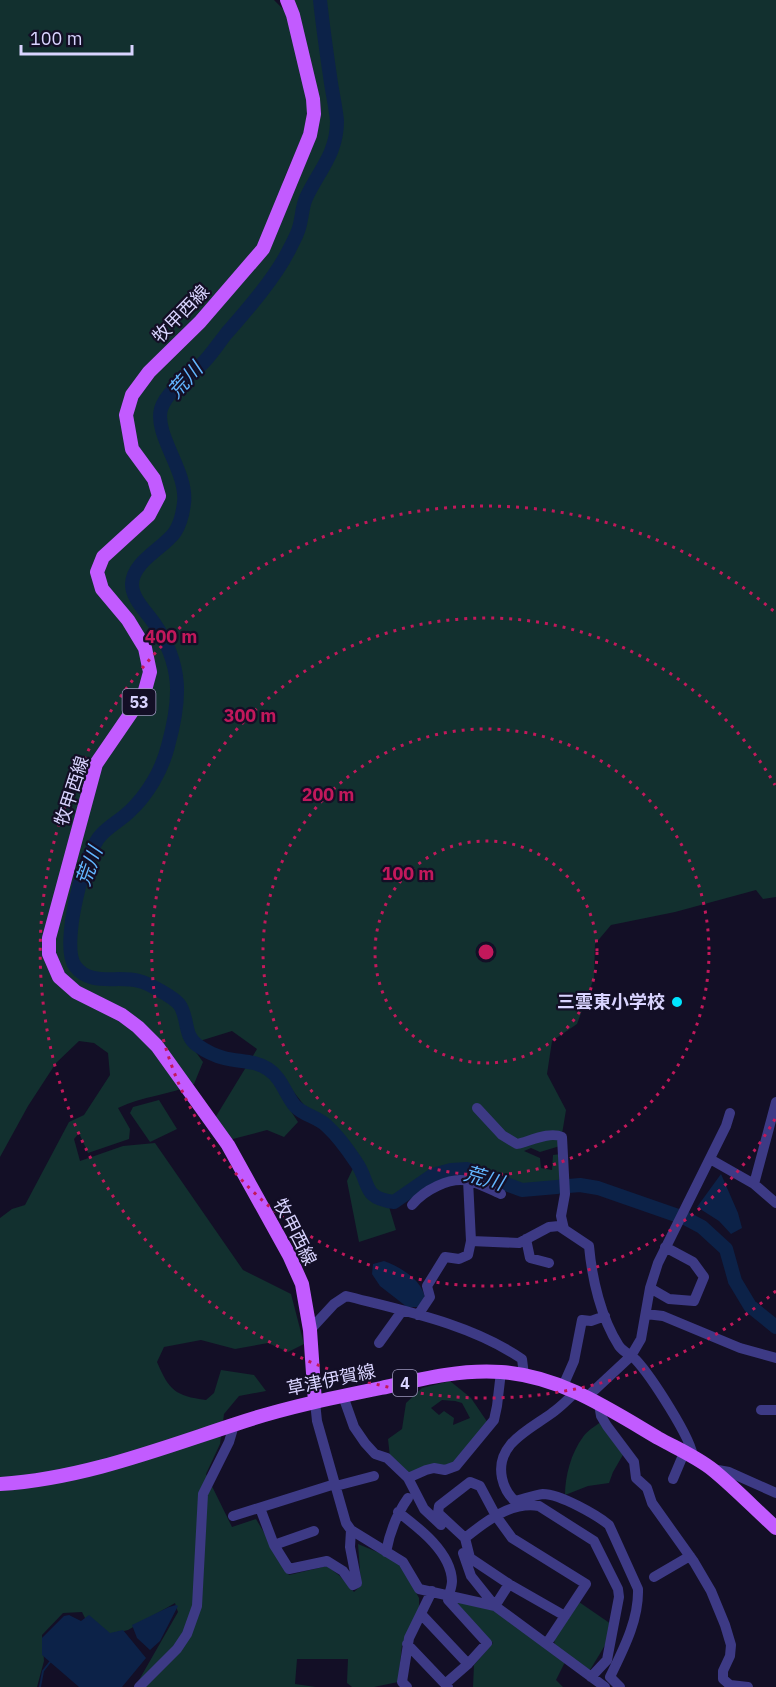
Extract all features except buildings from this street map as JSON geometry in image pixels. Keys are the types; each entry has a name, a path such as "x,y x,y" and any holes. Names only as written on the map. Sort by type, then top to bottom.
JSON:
{"main road":[{"name":"牧甲西線","path":"287,0 293,15 313,99 314,114 310,135 263,249 200,322 149,372 132,396 126,415 132,449 154,479 159,496 149,515 103,557 98,572 102,588 128,620 145,648 150,672 144,694 96,765 52,924 49,954 58,977 76,992 123,1015 157,1046 228,1145 289,1255 302,1284 310,1330 315,1402"},
{"name":"草津伊賀線","path":"0,1484 51,1478 101,1467 315,1402 441,1375 470,1371 501,1372 524,1375 575,1392 689,1455 712,1469 776,1528"}],"street":[{"path":"754,1184 773,1125 776,1102"},
{"path":"477,1107 502,1135 517,1144 546,1136 560,1135 563,1141 565,1173 565,1194 561,1215 564,1228"},
{"path":"620,1687 610,1677 628,1642 638,1589 609,1525 602,1519 555,1496 543,1494 515,1502 505,1487 501,1461 503,1454 520,1436 554,1412 575,1392 631,1356 641,1340 650,1288 665,1247 684,1213 730,1113"},
{"path":"710,1159 754,1184 776,1203"},
{"path":"412,1205 417,1198 430,1190 453,1181 468,1180 501,1194"},
{"path":"418,1315 430,1297 427,1286 445,1257 459,1259 468,1255 471,1241 468,1180"},
{"path":"471,1241 519,1243 549,1227 559,1226 589,1246 594,1277 605,1317 618,1345 635,1359 676,1417 693,1451 673,1479"},
{"path":"526,1239 530,1258 549,1263"},
{"path":"650,1288 669,1299 694,1301 704,1277 693,1262 665,1247"},
{"path":"310,1330 334,1304 346,1296 418,1315 468,1332 509,1350 522,1359 524,1375"},
{"path":"379,1343 402,1311"},
{"path":"646,1314 663,1316 740,1348 776,1358"},
{"path":"575,1392 574,1361 582,1320 591,1321 605,1317"},
{"path":"408,1478 434,1468 445,1470 456,1466 494,1420 501,1372"},
{"path":"343,1396 354,1426 365,1443 375,1454 387,1458 408,1478 424,1509 458,1541 471,1576 495,1606 605,1687"},
{"path":"260,1508 274,1545 288,1569 327,1561 343,1571 352,1584 357,1583 348,1526 317,1421 315,1402"},
{"path":"599,1404 601,1416 607,1426 634,1462 636,1478 647,1488 652,1503 690,1556 711,1591 731,1645 730,1656 723,1671 723,1679 730,1685 748,1687"},
{"path":"761,1410 776,1410"},
{"path":"140,1687 177,1649 187,1634 197,1606 202,1494 229,1442 234,1425"},
{"path":"712,1469 729,1472 776,1492"},
{"path":"233,1516 374,1476"},
{"path":"547,1643 565,1616 586,1584 512,1538 496,1516 480,1486 471,1482 439,1506 438,1514 465,1538 470,1558 509,1584 565,1616"},
{"path":"386,1552 391,1528 408,1498"},
{"path":"465,1538 488,1520 530,1504 539,1506 594,1541 618,1589 619,1597 607,1660 591,1677"},
{"path":"398,1512 444,1556 452,1581 448,1600 487,1643 447,1686 407,1644"},
{"path":"348,1526 403,1562 419,1589 495,1606"},
{"path":"274,1545 314,1531"},
{"path":"654,1577 690,1556"},
{"path":"495,1606 509,1584"},
{"path":"406,1687 402,1682 407,1644 432,1591"},
{"path":"421,1614 468,1664"}],"green space":[{"path":"0,0 274,0 287,13 308,102 305,130 283,181 284,194 313,137 294,0 776,0 776,897 763,899 756,890 675,912 611,925 595,944 594,978 577,1024 552,1041 547,1074 566,1110 560,1146 540,1152 531,1148 524,1151 540,1158 541,1168 552,1170 553,1155 561,1154 559,1188 524,1193 464,1170 420,1180 387,1200 396,1230 359,1242 347,1181 356,1162 342,1139 304,1105 281,1076 279,1093 298,1122 284,1137 267,1130 229,1140 215,1118 257,1049 232,1031 190,1044 203,1062 194,1084 118,1108 130,1129 129,1139 88,1153 79,1133 74,1139 80,1161 123,1146 155,1143 243,1270 291,1294 304,1344 288,1352 268,1343 235,1349 201,1340 164,1347 157,1362 165,1379 174,1390 187,1396 206,1400 214,1393 221,1370 254,1375 266,1391 239,1396 224,1414 220,1444 206,1474 232,1527 256,1519 289,1575 327,1566 340,1576 354,1592 361,1585 358,1544 399,1561 419,1598 419,1611 402,1645 398,1682 374,1687 352,1687 347,1683 348,1659 297,1659 295,1684 316,1687 135,1687 178,1612 175,1603 128,1630 95,1638 82,1612 63,1613 42,1635 44,1661 37,1687 0,1687 0,1218 12,1209 25,1205 69,1122 84,1115 110,1075 108,1053 94,1043 79,1041 56,1063 28,1106 0,1157"},
{"path":"159,1100 177,1129 150,1142 130,1113 133,1107"},
{"path":"450,1381 471,1398 488,1423 456,1462 410,1475 390,1457 388,1439 402,1429 406,1403 422,1388","holes":["442,1400 462,1403 470,1418 453,1425 454,1418 444,1411 439,1415 431,1408"]},
{"path":"601,1422 624,1453 609,1483 588,1486 565,1495 566,1480 575,1450 585,1435"},
{"path":"452,1599 489,1607 565,1662 556,1680 563,1687 473,1687 474,1665 493,1643"},
{"path":"579,1602 611,1624 610,1637 590,1670 555,1647 554,1639"}],"water":[{"path":"721,1174 742,1228 731,1234 719,1221 697,1207"},
{"path":"384,1261 403,1271 420,1286 425,1299 420,1307 407,1307 380,1286 372,1274 373,1264"},
{"path":"178,1606 160,1641 150,1650 137,1638 132,1625"},
{"path":"69,1615 81,1621 89,1615 110,1633 123,1630 146,1658 122,1687 79,1687 42,1655 42,1638 64,1616"}],"waterway":[{"name":"荒川","path":"320,0 337,121 331,152 306,198 297,233 277,270 261,293 202,364 173,390 161,409 162,430 181,479 184,507 175,532 138,568 132,584 137,600 154,623 170,653 177,683 175,713 165,755 154,781 137,804 101,835 94,845 76,899 70,939 71,955 75,966 88,976 139,981 171,998 182,1009 193,1041 203,1049 224,1058 257,1064 268,1069 280,1081 295,1106 323,1123 339,1139 361,1170 371,1193 376,1197 394,1202 433,1175 467,1169 522,1190 580,1185 598,1188 687,1219 702,1227 726,1249 735,1281 750,1306 776,1327"},
{"path":"40,1687 43,1671 50,1662"}],"place":[{"name":"三雲東小学校","path":"677,1002"}]}
